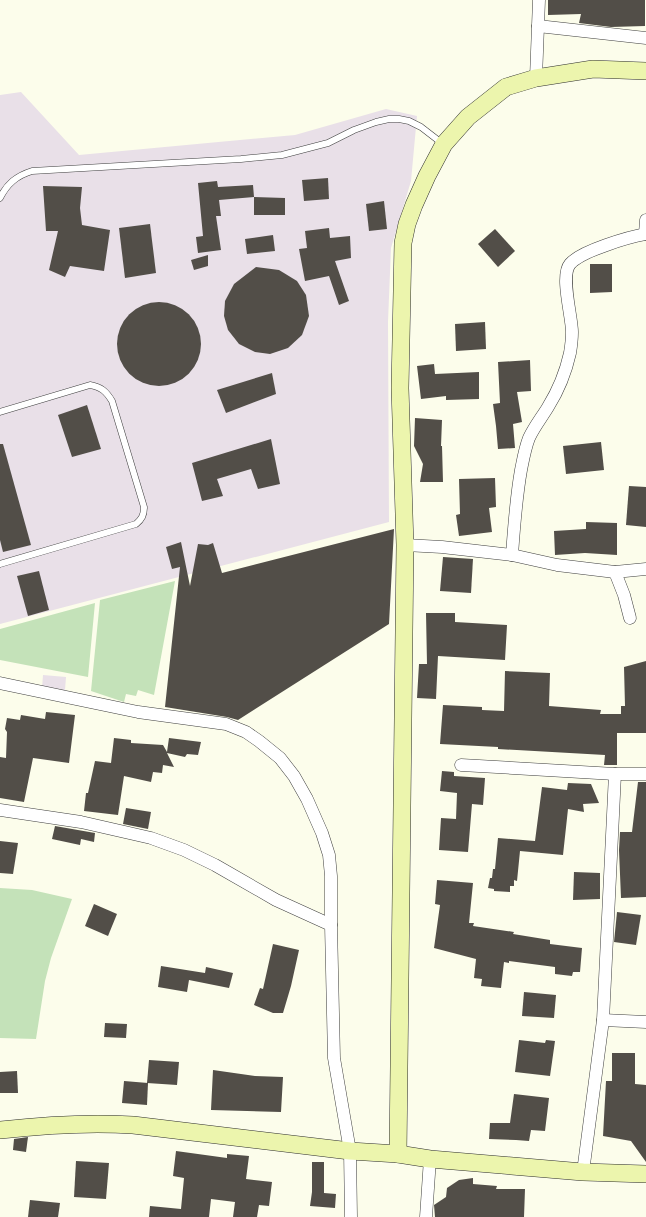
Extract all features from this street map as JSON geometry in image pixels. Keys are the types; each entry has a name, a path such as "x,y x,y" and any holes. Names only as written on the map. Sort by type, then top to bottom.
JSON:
{"street":[{"path":"536,78 539,0"},
{"path":"538,26 646,38"},
{"path":"398,1154 405,545 400,388 403,243 407,224 427,176 444,144 468,117 506,87 536,78 594,69 646,71"},
{"path":"512,555 519,484 525,450 529,437 549,405 561,380 570,355 572,333 566,281 567,269 570,264 584,255 603,247 646,234 646,220"},
{"path":"405,545 442,547 512,555 557,565 615,572 646,569"},
{"path":"615,572 624,595 630,618"},
{"path":"0,683 138,712 226,724 246,732 259,741 280,758 294,776 307,799 322,833 329,855 331,876 330,925 334,1058 350,1151 351,1217"},
{"path":"461,765 615,774 646,774"},
{"path":"583,1172 603,1020 615,774"},
{"path":"0,810 81,822 151,838 184,850 276,900 330,925"},
{"path":"603,1020 646,1022"},
{"path":"0,1130 68,1124 126,1124 350,1151 398,1154 430,1159 583,1172 646,1174"},
{"path":"426,1217 430,1159"}],"lane":[{"path":"0,198 4,190 11,182 21,175 32,171 226,160 282,155 328,143 354,130 376,122 389,120 399,119 409,121 421,127 444,144"},
{"path":"0,412 90,385 99,387 106,392 112,401 144,507 144,514 141,520 136,524 0,564"}],"shaded area":[{"path":"21,92 79,155 295,135 386,109 417,116 411,181 391,248 388,322 389,522 0,624 0,95"},
{"path":"43,675 66,677 65,690 42,689"}],"green space":[{"path":"175,581 154,695 138,690 136,696 126,694 124,702 91,691 100,600"},
{"path":"95,603 88,677 0,660 0,629"},
{"path":"0,888 32,890 72,899 51,958 45,981 36,1039 0,1038"}],"building":[{"path":"548,0 645,0 645,26 611,27 579,23 581,14 548,15"},
{"path":"328,178 329,199 304,201 302,180"},
{"path":"217,181 218,187 253,185 254,197 219,200 221,216 216,216 221,250 198,253 196,237 203,236 198,183"},
{"path":"43,186 82,187 80,208 82,225 110,230 104,271 70,266 65,277 49,270 58,231 46,231"},
{"path":"254,197 285,198 285,215 254,215"},
{"path":"384,201 387,229 369,231 366,204"},
{"path":"150,224 156,273 125,278 119,228"},
{"path":"329,228 330,238 350,236 351,258 335,261 349,301 339,305 329,276 305,281 299,249 307,248 305,231"},
{"path":"495,229 515,251 498,267 478,244"},
{"path":"273,235 275,251 247,254 245,239"},
{"path":"208,255 208,266 194,270 191,260"},
{"path":"590,264 612,264 612,292 590,293"},
{"path":"256,267 279,270 297,281 306,295 309,316 302,335 288,348 270,354 255,352 239,344 228,330 224,316 225,301 234,284"},
{"path":"159,302 175,305 189,314 198,328 201,344 198,360 189,374 175,383 159,386 143,383 129,374 120,360 117,344 120,328 129,314 143,305"},
{"path":"485,322 486,349 456,351 455,324"},
{"path":"530,360 531,391 517,392 522,422 513,424 515,448 498,449 493,404 500,403 498,362"},
{"path":"434,364 435,374 479,372 479,399 446,400 446,396 421,399 417,366"},
{"path":"272,373 276,394 226,413 217,390"},
{"path":"87,405 101,449 72,457 58,415"},
{"path":"415,418 442,420 441,446 443,482 420,482 423,464 414,446"},
{"path":"271,439 280,484 258,489 251,469 217,479 223,496 202,501 192,463"},
{"path":"601,442 604,470 566,474 563,446"},
{"path":"0,444 3,444 31,545 3,552 0,540"},
{"path":"495,478 496,507 489,508 492,532 459,536 456,515 460,514 459,479"},
{"path":"629,486 646,487 646,527 626,525"},
{"path":"586,522 617,523 617,555 585,553 555,555 554,531 586,529"},
{"path":"394,529 389,624 238,720 165,707 180,567 172,569 166,547 181,542 190,586 198,544 208,545 213,543 222,573"},
{"path":"443,557 473,559 471,593 440,591"},
{"path":"39,571 49,610 28,616 17,576"},
{"path":"426,613 455,613 455,622 507,625 505,660 438,656 436,699 417,698 419,664 427,664"},
{"path":"646,661 646,733 617,733 617,765 604,765 605,755 440,744 443,705 482,707 482,710 504,711 505,671 550,673 549,706 601,710 600,714 621,714 621,706 625,706 624,667"},
{"path":"46,712 75,715 69,763 33,758 24,802 0,798 0,757 6,758 7,732 5,729 7,718 20,720 21,715 45,719"},
{"path":"114,738 131,740 131,743 163,745 167,752 169,738 201,742 198,755 187,754 185,757 167,753 174,767 163,765 162,773 153,772 151,782 124,776 118,815 84,811 86,793 88,793 95,761 111,763"},
{"path":"442,771 454,772 454,776 485,778 483,805 472,804 468,852 439,850 441,818 456,819 457,793 440,791"},
{"path":"638,782 646,782 646,897 621,898 619,850 620,832 632,832"},
{"path":"568,783 591,784 599,803 583,804 584,812 568,809 563,855 520,851 517,881 514,880 514,886 510,886 510,892 494,891 494,889 488,888 490,878 492,878 493,869 495,869 498,838 535,841 542,787 567,790"},
{"path":"126,808 151,812 148,829 123,824"},
{"path":"55,826 95,833 94,842 81,839 80,845 52,839"},
{"path":"0,841 18,843 13,874 0,873"},
{"path":"574,872 600,873 600,899 573,900"},
{"path":"437,880 473,883 469,923 474,923 473,926 514,932 513,934 550,940 550,944 582,948 580,972 573,972 572,976 555,974 555,967 509,961 509,963 504,962 501,988 481,986 482,979 474,978 476,959 434,948 440,905 435,904"},
{"path":"94,904 117,914 108,936 85,926"},
{"path":"617,912 641,915 636,945 614,942"},
{"path":"273,944 299,950 283,1013 273,1013 254,1005 260,988 263,989"},
{"path":"161,966 205,973 206,967 233,973 229,988 189,980 187,992 158,987"},
{"path":"524,992 556,995 554,1018 522,1016"},
{"path":"105,1023 127,1024 126,1038 104,1037"},
{"path":"519,1040 545,1043 546,1040 555,1041 550,1076 515,1072"},
{"path":"612,1053 635,1053 635,1084 646,1085 646,1162 631,1141 603,1136 606,1081 612,1081"},
{"path":"149,1060 179,1062 177,1085 147,1083"},
{"path":"213,1070 255,1076 283,1077 281,1112 211,1110"},
{"path":"17,1071 18,1093 0,1093 0,1072"},
{"path":"124,1081 148,1083 147,1105 122,1103"},
{"path":"514,1094 549,1098 545,1131 531,1130 529,1141 489,1139 490,1123 510,1123"},
{"path":"28,1137 26,1152 13,1150 14,1139"},
{"path":"176,1151 227,1158 227,1154 249,1156 246,1179 272,1182 269,1206 259,1205 257,1217 233,1217 235,1202 211,1199 209,1217 149,1217 150,1206 181,1209 184,1178 173,1176"},
{"path":"76,1161 109,1163 106,1199 74,1197"},
{"path":"312,1162 324,1162 324,1193 336,1194 335,1208 310,1206 312,1192"},
{"path":"473,1178 473,1184 497,1186 496,1189 525,1189 524,1217 435,1217 434,1205 446,1197 447,1188 459,1180"},
{"path":"30,1200 60,1203 58,1217 28,1217"}]}
